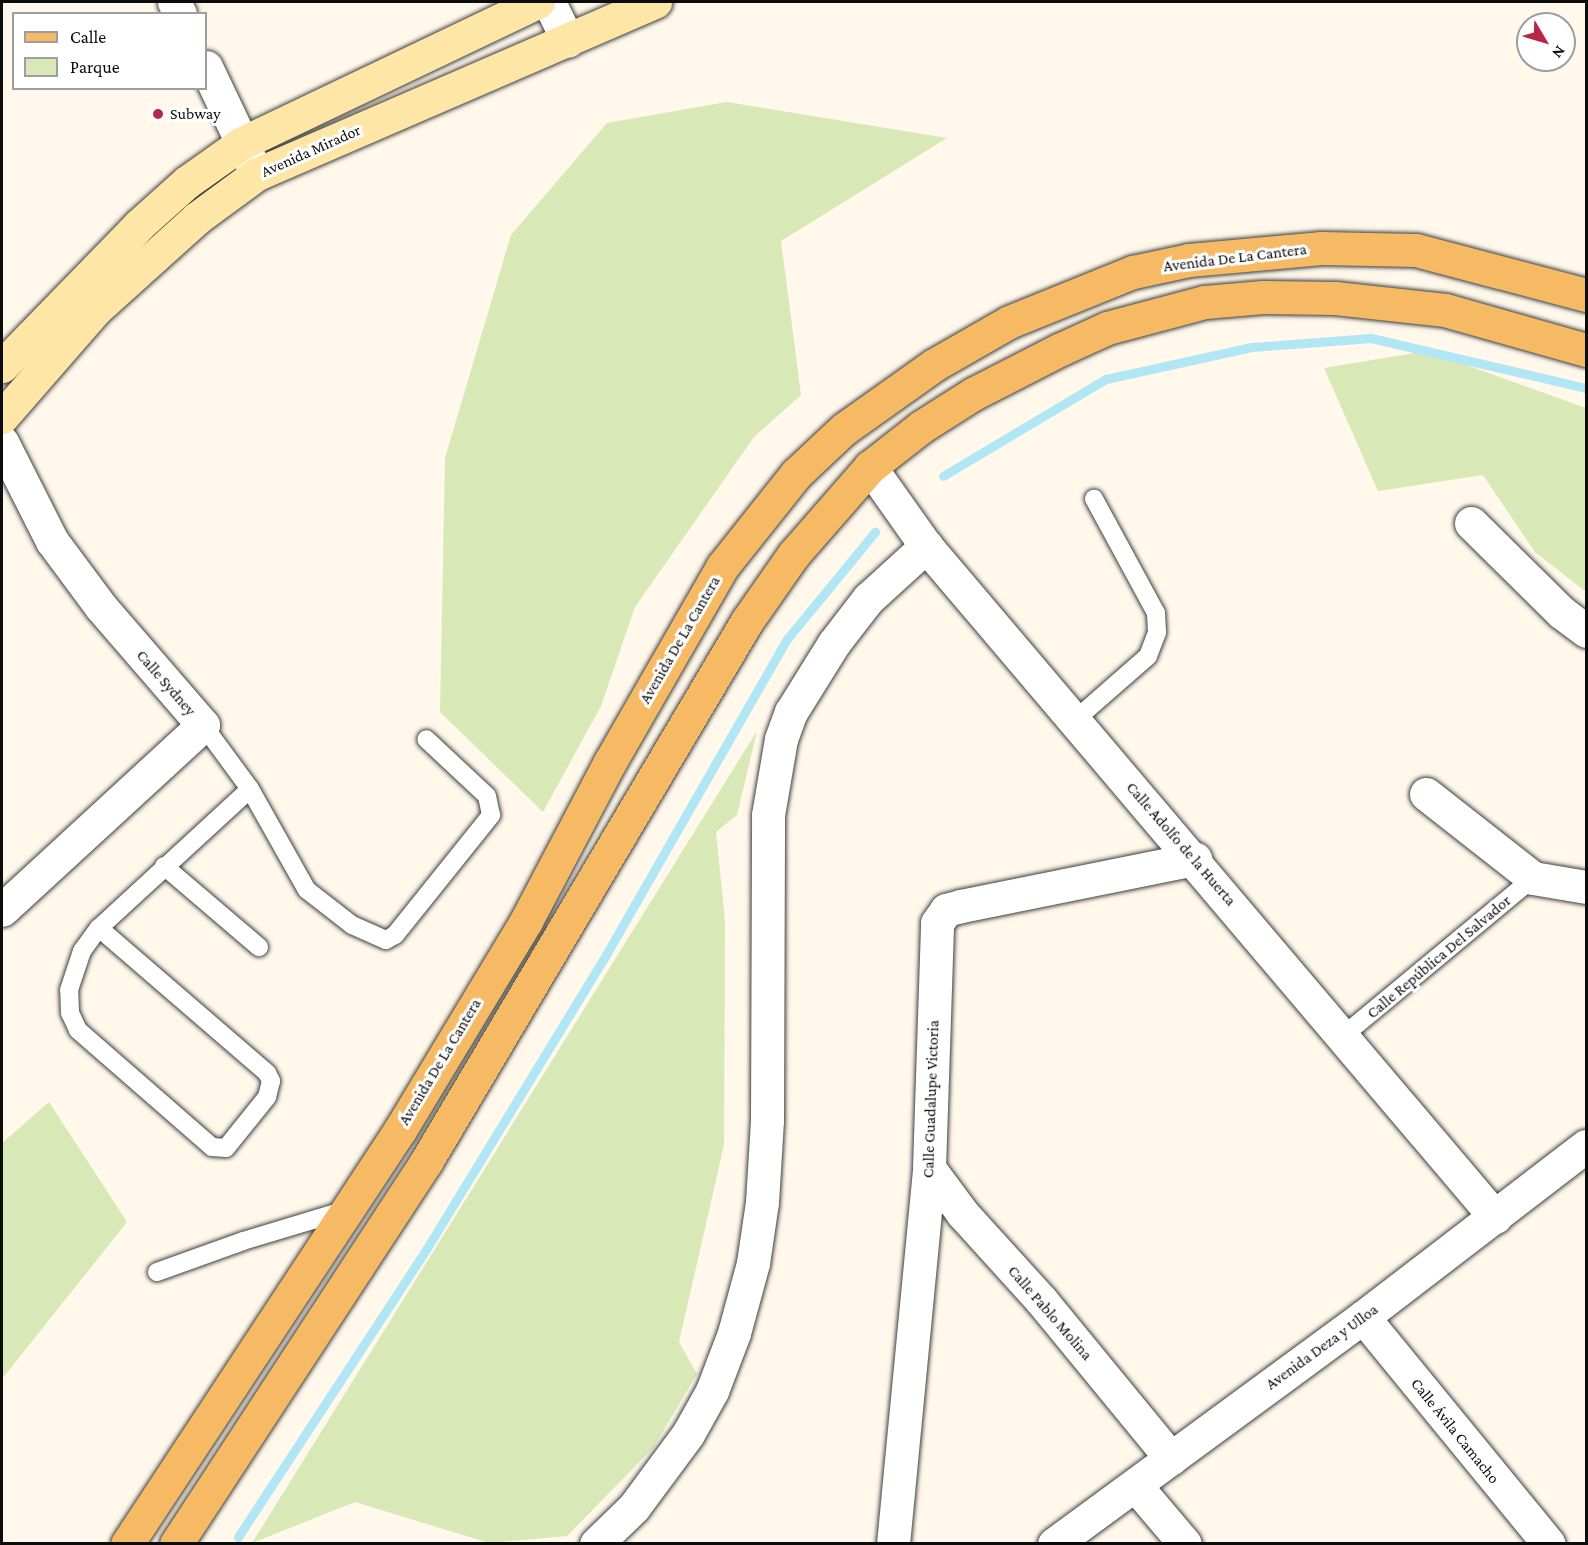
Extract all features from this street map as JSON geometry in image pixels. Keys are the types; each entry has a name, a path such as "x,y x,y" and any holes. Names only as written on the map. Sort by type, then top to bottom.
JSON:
{"main road":[{"path":"2,366 139,225 187,182 242,143 538,2"},
{"name":"Avenida Mirador","path":"2,417 95,310 197,218 257,174 655,2"},
{"path":"1318,299 1321,248"},
{"name":"Avenida De La Cantera","path":"127,1544 400,1130 526,921 610,762 722,567 796,474 844,429 934,365 1009,322 1076,292 1133,272 1189,260 1321,248 1416,250 1587,295"},
{"path":"176,1544 426,1162 741,630 794,554 870,467 921,427 973,394 1107,328 1205,302 1263,297 1318,299 1445,310 1587,350"}],"street":[{"path":"549,2 568,41"},
{"path":"207,69 257,174"},
{"name":"Calle Sydney","path":"2,442 52,541 101,607 203,725 2,910"},
{"name":"Calle Adolfo de la Huerta","path":"870,467 926,546 1195,859 1495,1217"},
{"path":"1471,523 1561,612 1587,631"},
{"path":"596,1544 634,1507 688,1434 712,1391 735,1333 753,1263 762,1202 767,1121 768,815 781,739 806,685 834,643 868,599 926,546"},
{"path":"1426,794 1533,878 1587,887"},
{"name":"Calle Guadalupe Victoria","path":"893,1544 929,1168 935,930 940,916 961,906 1195,859"},
{"name":"Avenida Deza y Ulloa","path":"1054,1544 1364,1317 1586,1146"},
{"name":"Calle Pablo Molina","path":"929,1168 963,1214 1171,1458"},
{"name":"Calle Ávila Camacho","path":"1364,1317 1549,1544"},
{"path":"1136,1485 1185,1544"}],"lane":[{"path":"1075,720 1148,656 1157,633 1156,613 1094,499"},
{"path":"203,725 250,789 307,890 352,926 381,940 390,939 491,815 487,796 426,739"},
{"path":"99,928 267,1073 271,1081 267,1097 226,1148 212,1147 78,1030 70,1013 73,970 99,928 250,789"},
{"path":"164,866 259,947"},
{"name":"Calle República Del Salvador","path":"1344,1035 1533,878"},
{"path":"157,1272 243,1240 346,1210"}],"green space":[{"path":"727,102 947,138 781,241 801,395 754,437 635,607 601,706 543,812 440,712 445,458 511,235 607,123"},
{"path":"1427,351 1586,408 1586,592 1535,552 1483,475 1378,491 1324,368"},
{"path":"757,731 737,815 716,832 725,921 724,1145 679,1342 697,1374 653,1448 567,1536 489,1543 355,1502 252,1543"},
{"path":"49,1102 127,1222 2,1379 2,1143"}],"waterway":[{"path":"943,476 1106,379 1252,347 1371,338 1586,388"},
{"path":"238,1537 427,1248 603,960 787,639 875,532"}],"place":[{"name":"Subway","path":"158,114"}]}
